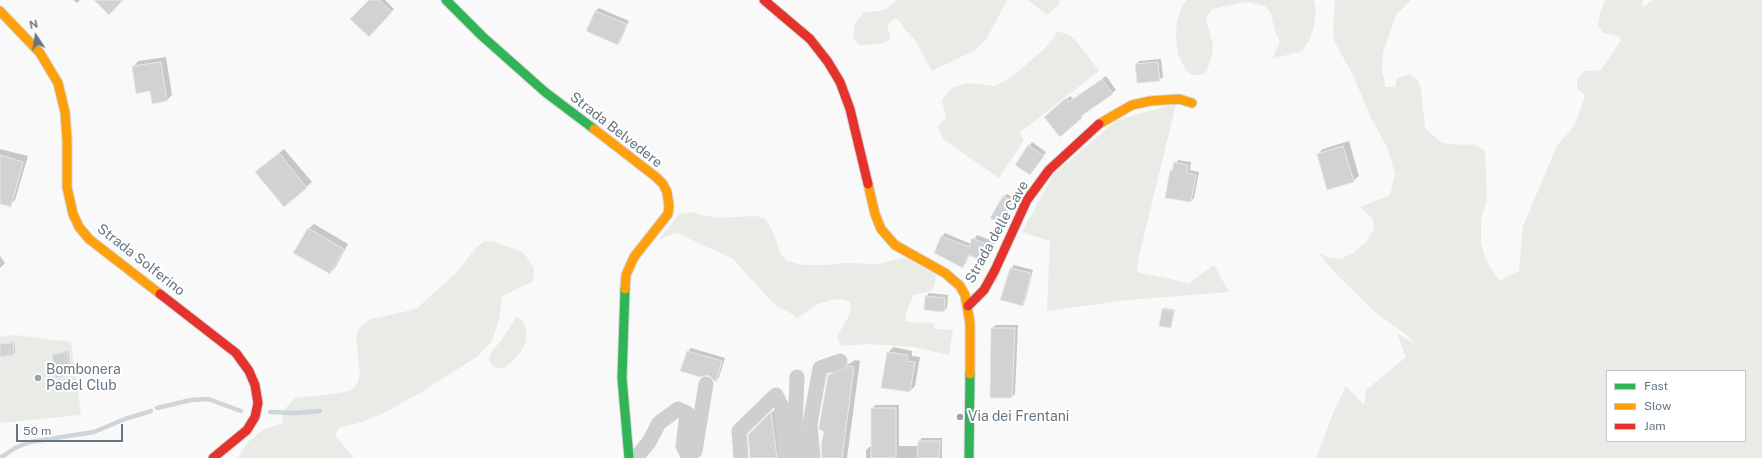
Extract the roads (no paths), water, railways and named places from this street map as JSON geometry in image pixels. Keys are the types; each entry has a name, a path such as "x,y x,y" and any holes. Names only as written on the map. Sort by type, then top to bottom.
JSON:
{"street":[{"name":"Strada Belvedere","path":"446,0 482,36 545,92 578,119 656,177 663,184 667,192 669,206 668,214 638,252 626,276 622,385 629,458"},
{"path":"764,0 810,39 828,62 840,82 850,109 875,214 881,229 895,245 945,273 960,286 968,306 970,323 969,458"},
{"name":"Strada Solferino","path":"0,11 40,53 58,83 65,112 67,140 67,187 73,214 79,227 89,239 236,353 250,371 255,385 258,403 255,417 247,430 213,458"},
{"name":"Strada delle Cave","path":"968,306 984,290 995,270 1027,200 1049,170 1102,121 1132,105 1150,101 1179,99 1192,103"},
{"path":"813,458 810,424 820,368 840,361"},
{"path":"797,377 795,428 799,458"},
{"path":"636,458 649,442 658,423 678,409 687,413 683,446 687,454 695,451 706,384"},
{"path":"741,458 739,431 776,395 782,407 786,458"}],"waterway":[{"path":"157,408 191,400 208,399 241,411"},
{"path":"0,458 15,448 30,442 94,432 125,419 151,411"},
{"path":"270,412 296,413 320,411"}],"place":[{"name":"Bombonera Padel Club","path":"38,378"},
{"name":"Via dei Frentani","path":"960,417"}]}
